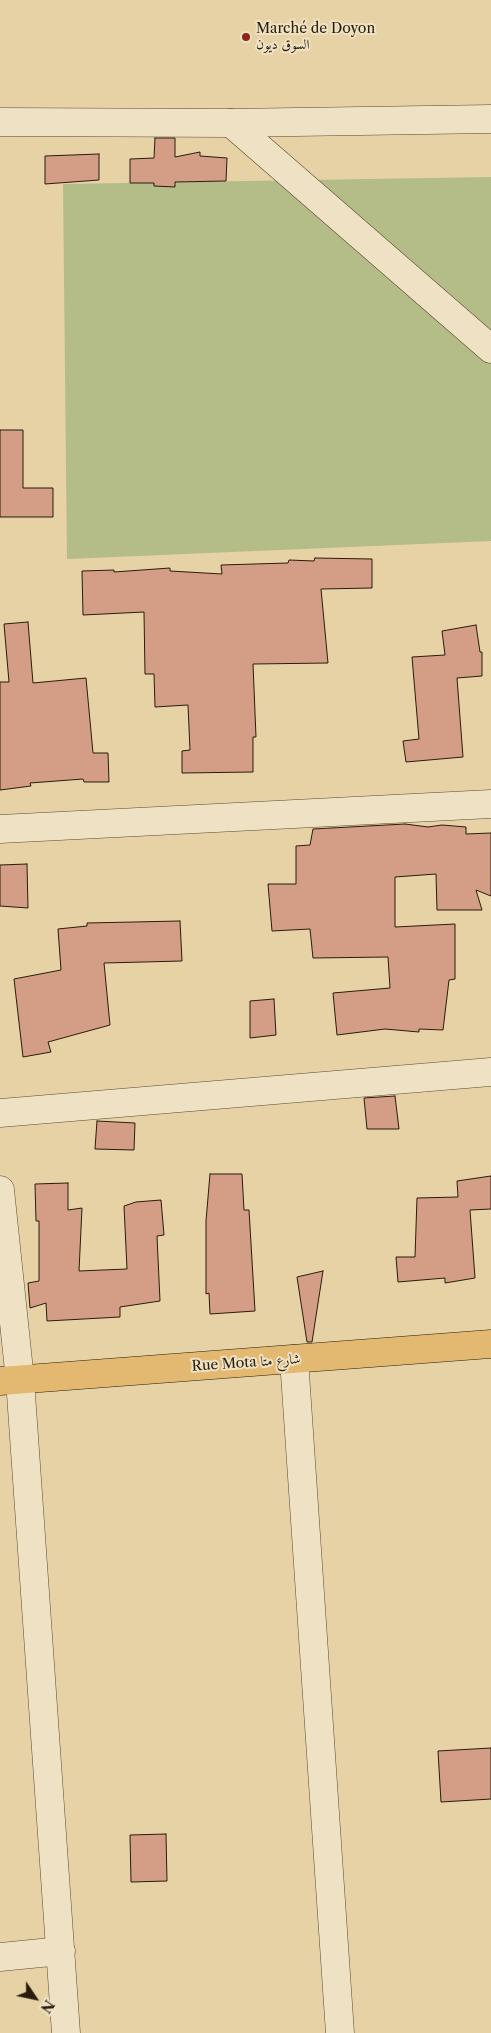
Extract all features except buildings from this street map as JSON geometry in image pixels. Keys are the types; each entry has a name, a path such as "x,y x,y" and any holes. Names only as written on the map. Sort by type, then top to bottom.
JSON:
{"highway":[{"name":"Rue Mota شارع متا","path":"10,1381 491,1344"}],"street":[{"path":"0,122 232,123 491,119"},
{"path":"232,123 491,349"},
{"path":"0,829 491,804"},
{"path":"0,1113 491,1072"},
{"path":"0,1190 10,1381 61,1950 66,2033"},
{"path":"294,1359 340,2033"},
{"path":"0,1957 61,1950"}],"green space":[{"path":"491,177 491,541 67,559 63,184"}],"place":[{"name":"Marché de Doyon السوق ديون","path":"246,37"}]}
